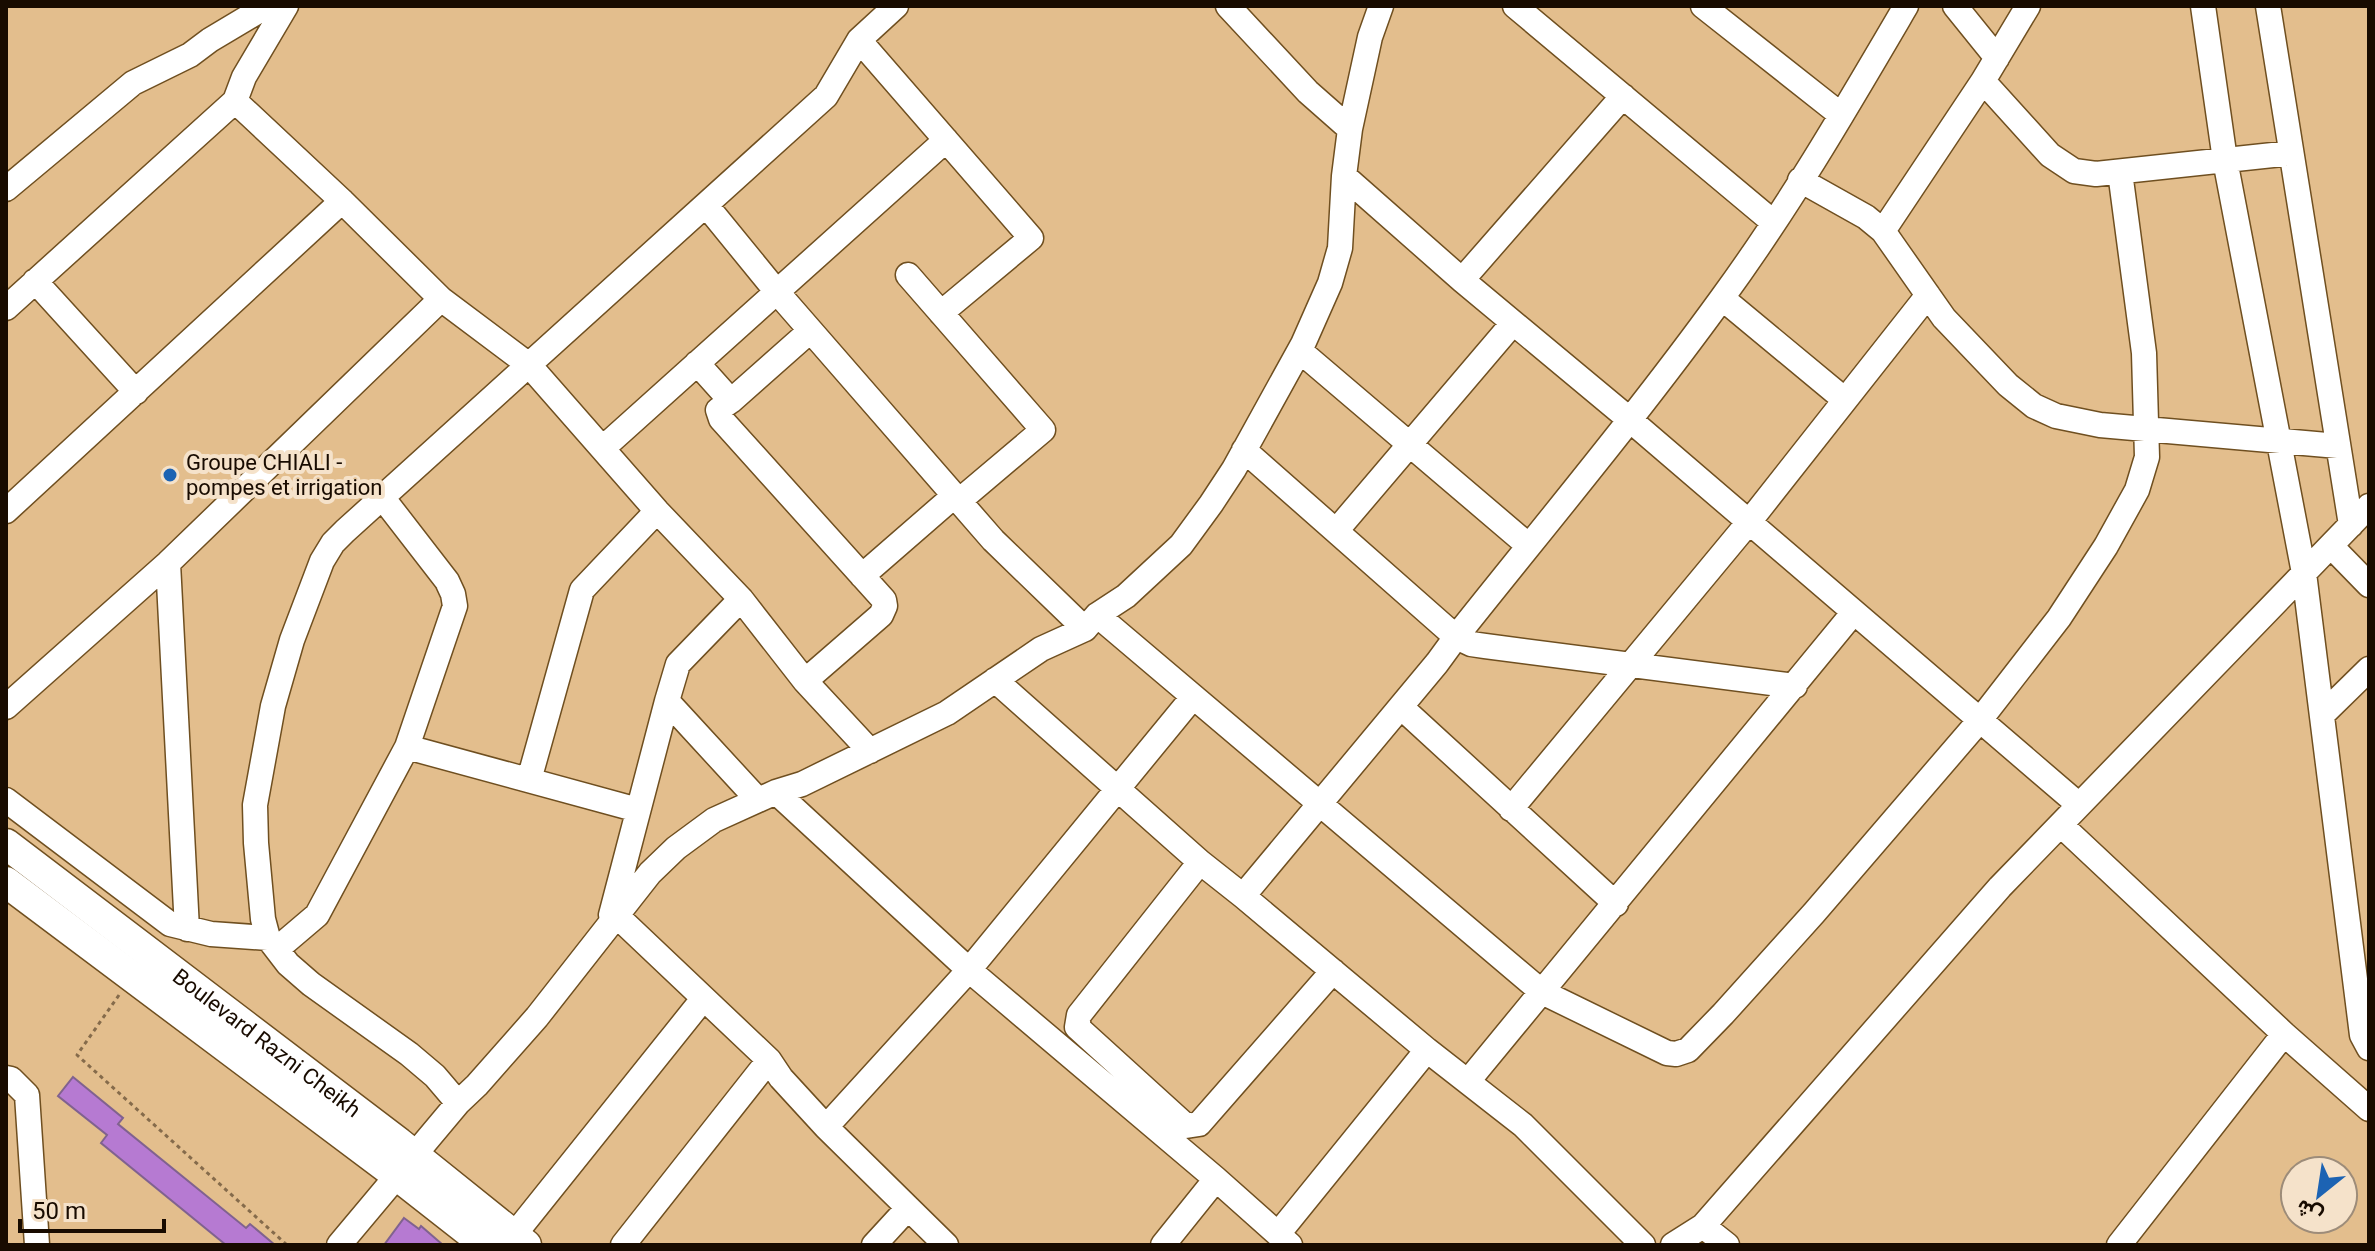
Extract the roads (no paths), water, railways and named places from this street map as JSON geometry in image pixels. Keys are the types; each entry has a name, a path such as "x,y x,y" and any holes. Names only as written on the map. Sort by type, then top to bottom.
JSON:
{"main road":[{"name":"Boulevard Razni Cheikh","path":"6,844 406,1166"},
{"name":"Boulevard Razni Cheikh","path":"6,882 132,976 406,1166 509,1242"}],"street":[{"path":"8,184 133,83 190,55 267,6"},
{"path":"6,308 235,101 244,77 286,6"},
{"path":"458,1103 429,1071 288,964 273,943 261,904 255,805 273,706 292,640 322,561 333,543 382,497 826,96 859,40 896,6"},
{"path":"1228,6 1308,92 1350,129"},
{"path":"339,1245 458,1103 554,996 650,873 676,848 714,820 802,784 947,713 1041,649 1091,622 1126,596 1181,545 1244,450 1300,351 1330,283 1340,248 1350,129 1370,37 1381,6"},
{"path":"1515,6 1773,222"},
{"path":"1243,896 1401,707 1722,298 1841,115 1906,6"},
{"path":"1955,6 1997,58"},
{"path":"1883,231 1983,81 2028,6"},
{"path":"2203,6 2225,160 2304,573 2362,1035 2369,1048"},
{"path":"2268,6 2351,525"},
{"path":"1712,9 1841,115"},
{"path":"859,40 1031,238 941,313"},
{"path":"1983,81 2050,155 2074,171 2096,174 2291,153"},
{"path":"1462,280 1623,96"},
{"path":"235,101 441,299 529,365 657,511 741,599 805,681 870,751"},
{"path":"603,448 946,140"},
{"path":"706,205 810,331 993,540 1091,622 1193,697 1542,992 1667,1053 1676,1054 1688,1050 1723,1014 1980,720 2059,618 2106,546 2137,490 2147,457 2144,353 2120,172"},
{"path":"1344,176 2079,805"},
{"path":"1800,180 1866,217 1883,231 1944,318 1997,374 2034,406 2056,416 2100,425 2338,446"},
{"path":"6,511 342,201"},
{"path":"862,576 1043,430 908,275"},
{"path":"35,281 136,392"},
{"path":"1511,809 1749,522 1928,295"},
{"path":"1722,298 1845,400"},
{"path":"6,707 168,563 441,299"},
{"path":"1336,531 1513,323"},
{"path":"805,681 881,615 884,600 721,419 718,410 810,331"},
{"path":"1300,351 1529,546"},
{"path":"697,363 731,401"},
{"path":"1244,450 1456,637 1471,644 1795,686"},
{"path":"6,800 164,920 187,929 273,943 317,915 407,747 455,606 447,581 382,497"},
{"path":"1673,1245 1703,1226 2000,887 2369,506"},
{"path":"529,780 582,590 657,511"},
{"path":"2331,546 2369,585"},
{"path":"168,563 187,929"},
{"path":"612,921 638,810 678,664 741,599"},
{"path":"1469,1080 1854,612"},
{"path":"2322,715 2369,669"},
{"path":"995,680 1200,862 1427,1050 1523,1125 1643,1245"},
{"path":"826,1127 969,970 1193,697"},
{"path":"667,701 767,796 1284,1240 1427,1050"},
{"path":"1401,707 1616,904"},
{"path":"407,747 638,810"},
{"path":"2061,825 2284,1034 2365,1096"},
{"path":"1200,862 1079,1015 1077,1027 1186,1126 1199,1124 1333,971"},
{"path":"612,921 769,1060 781,1078 826,1127 946,1245"},
{"path":"509,1242 703,999"},
{"path":"2119,1245 2284,1034"},
{"path":"623,1245 769,1060"},
{"path":"6,1078 27,1095 18,1140 37,1245"},
{"path":"1163,1245 1216,1179"},
{"path":"874,1245 908,1208"},
{"path":"1703,1226 1727,1245"}],"place":[{"name":"Groupe CHIALI - pompes et irrigation","path":"170,475"}]}
